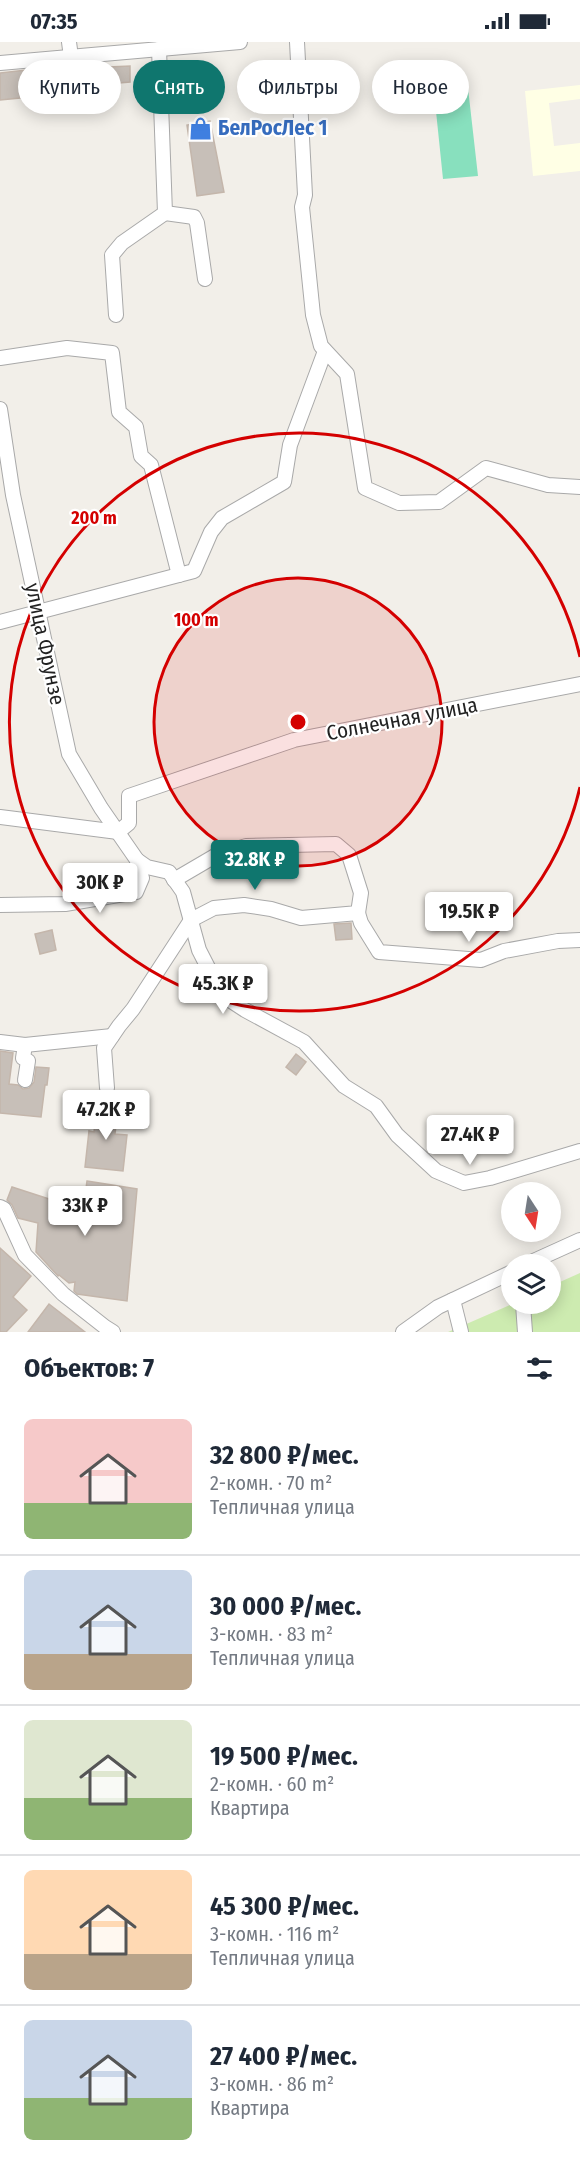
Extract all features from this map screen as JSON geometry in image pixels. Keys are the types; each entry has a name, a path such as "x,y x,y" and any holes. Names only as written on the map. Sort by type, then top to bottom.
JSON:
{"street":[{"path":"69,42 71,57"},
{"path":"0,63 159,49 184,44 240,42"},
{"path":"297,42 305,195 302,207 313,315 321,346 347,374 365,488 399,503 439,502 486,468 548,485 580,487"},
{"path":"159,49 165,213"},
{"path":"116,315 112,255 122,243 165,213 194,217 197,223 205,279"},
{"path":"0,358 67,348 112,353 119,412 136,427 141,456 151,465 179,575"},
{"path":"0,622 194,571 211,532 222,518 284,482 290,445 325,351"},
{"name":"улица Фрунзе","path":"0,409 3,453 69,754 101,808 137,860"},
{"name":"Солнечная улица","path":"118,832 129,823 129,796 294,740 580,684"},
{"path":"0,817 118,832"},
{"path":"174,880 215,856 246,846 336,844 349,855 361,893 358,913 361,923 380,952 481,960 504,951 558,941 580,940"},
{"path":"137,860 147,867 168,872 183,892 199,950 222,995 304,1042 344,1086 376,1106 397,1135 436,1171 464,1183 490,1178 580,1151"},
{"path":"0,905 64,904 136,892 142,878 137,860"},
{"path":"107,1088 104,1048 134,1010 191,920 213,908 244,905 271,909 302,918 358,913"},
{"path":"0,1042 25,1045 112,1036"},
{"path":"25,1045 22,1058 28,1061 25,1080"},
{"path":"0,1207 4,1209 25,1255 63,1294 113,1332"},
{"path":"549,1254 580,1240"},
{"path":"403,1332 438,1307 501,1277"},
{"path":"453,1299 460,1332"},
{"path":"524,1314 525,1332"}],"shaded area":[{"path":"580,85 580,99 549,103 554,146 580,143 580,171 533,176 525,91"}],"green space":[{"path":"469,97 478,176 443,179 436,114 469,114"},
{"path":"580,1273 580,1332 448,1332 501,1309 501,1314 561,1314 561,1282"}],"building":[{"path":"121,66 130,66 130,82 121,83"},
{"path":"18,71 18,98 0,100 0,73"},
{"path":"210,121 224,192 197,196 187,125"},
{"path":"351,923 352,939 336,940 334,924"},
{"path":"52,930 56,950 40,954 35,934"},
{"path":"0,1051 13,1053 9,1084 18,1085 23,1089 29,1088 34,1082 36,1067 49,1068 41,1117 0,1113"},
{"path":"296,1054 306,1062 296,1075 286,1067"},
{"path":"97,1104 118,1106 115,1134 127,1135 123,1171 85,1167 89,1131 94,1132"},
{"path":"87,1181 137,1189 127,1301 77,1294 74,1291 75,1282 69,1283 58,1276 36,1252 38,1223 18,1218 7,1200 12,1187 83,1210"},
{"path":"0,1248 31,1276 13,1297 27,1310 6,1332 0,1332"},
{"path":"49,1304 85,1332 28,1332"}],"place":[{"name":"БелРосЛес 1","path":"200,128"}]}
